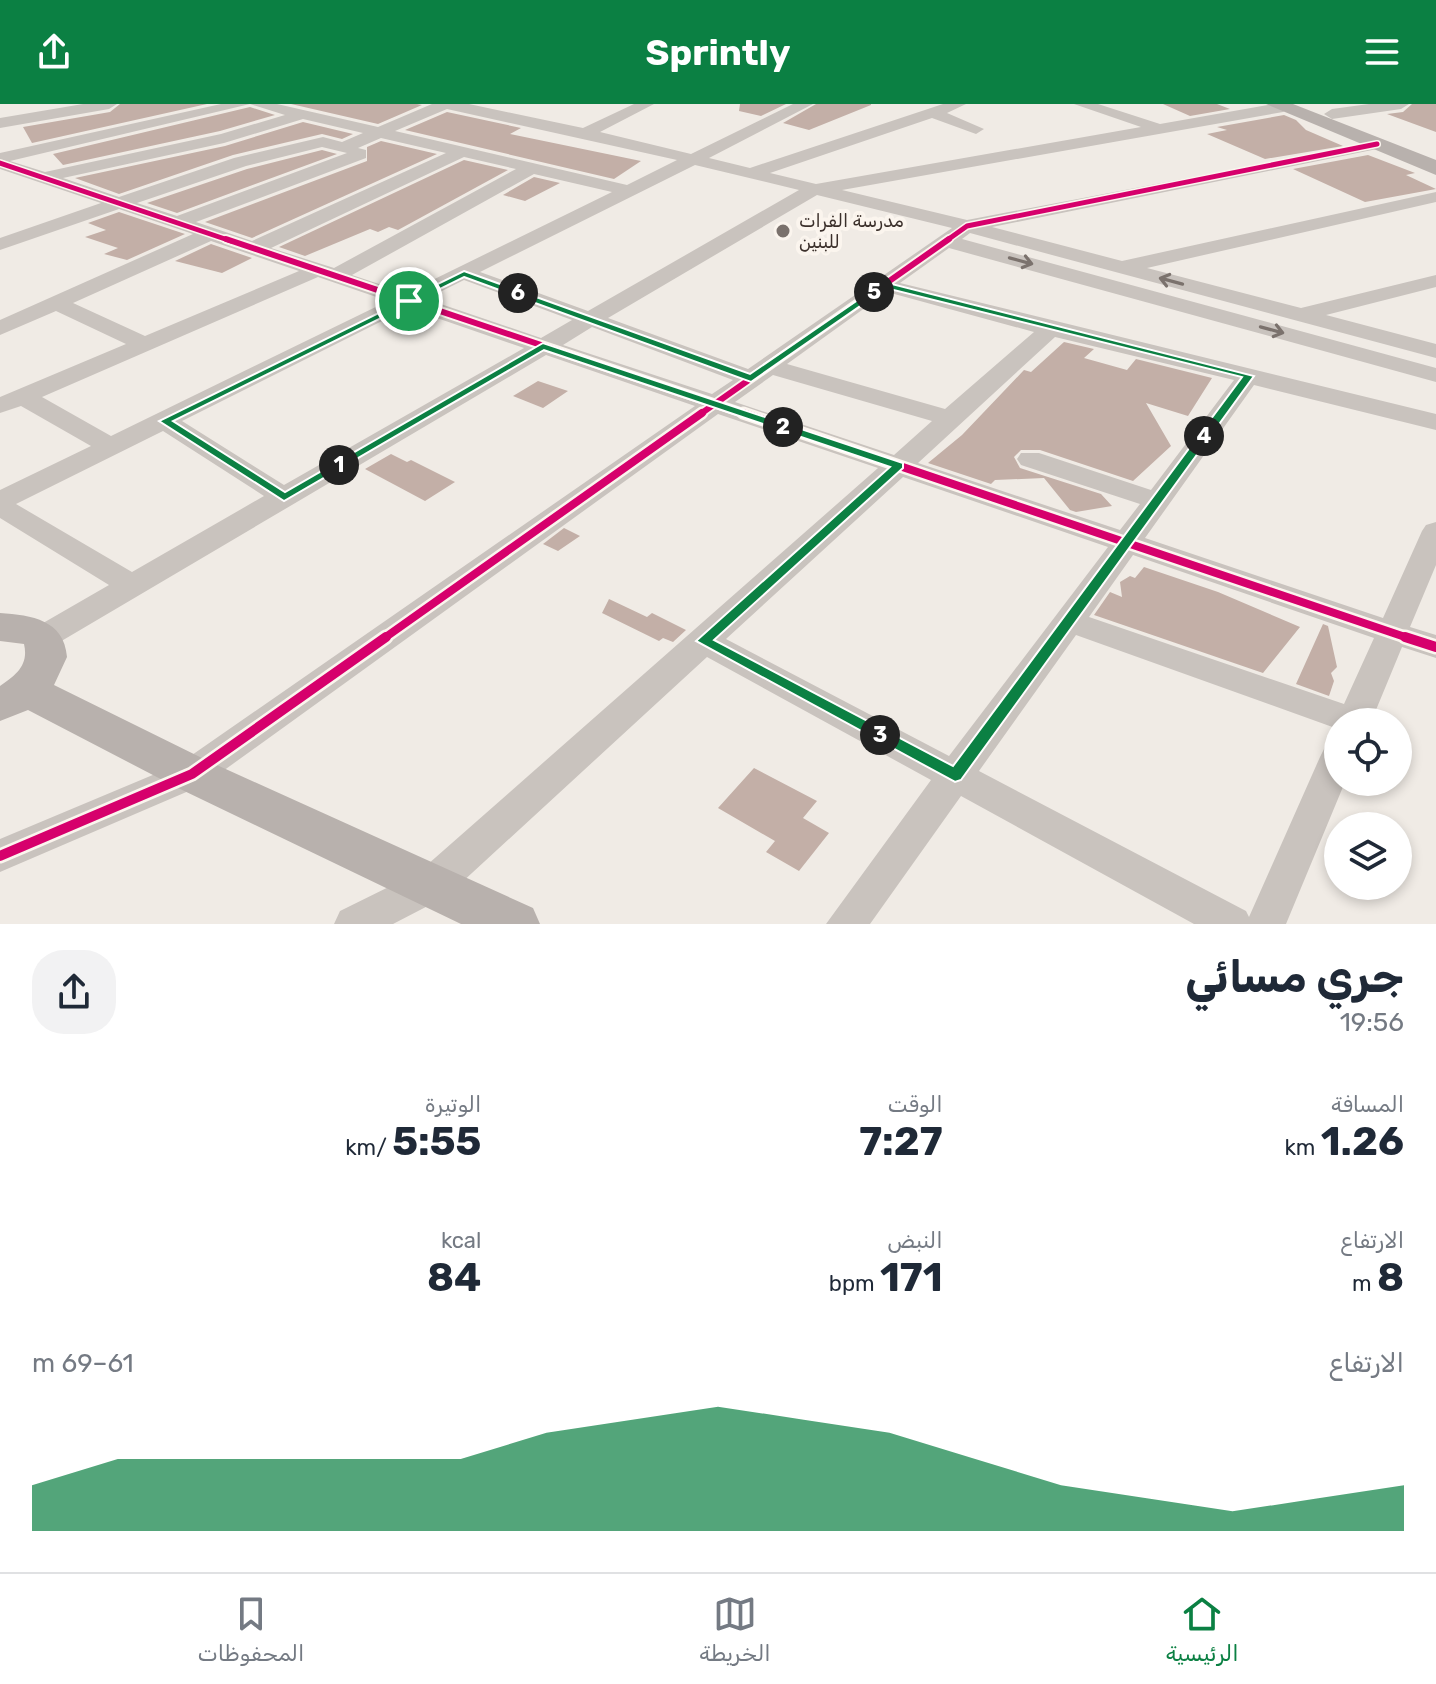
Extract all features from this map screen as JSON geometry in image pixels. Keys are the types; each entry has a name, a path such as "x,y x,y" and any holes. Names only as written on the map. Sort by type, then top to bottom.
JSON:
{"main road":[{"path":"1307,104 1436,157"},
{"path":"1280,106 1436,168"},
{"path":"0,627 28,630 42,638 48,649 48,662 14,698 192,774 514,924"}],"street":[{"path":"0,123 109,104"},
{"path":"0,161 242,104"},
{"path":"257,104 631,191"},
{"path":"343,148 446,104 484,106 812,190 1436,375"},
{"path":"585,133 646,104"},
{"path":"0,504 805,104"},
{"path":"749,174 958,104"},
{"path":"1082,104 1158,127"},
{"path":"1332,114 1401,104"},
{"path":"42,638 812,190 1280,106"},
{"path":"933,113 976,129"},
{"path":"0,182 224,138 302,114"},
{"path":"224,138 274,153"},
{"path":"0,244 274,153 323,142 360,154 177,223"},
{"path":"0,856 192,774 956,233 1377,144"},
{"path":"254,248 461,152"},
{"path":"0,161 1436,647"},
{"path":"11,401 326,273 531,168"},
{"path":"1122,267 1436,197"},
{"path":"956,233 1122,267 1436,351"},
{"path":"0,328 210,234"},
{"path":"464,273 589,319 760,372 951,419"},
{"path":"1300,315 1436,281"},
{"path":"884,285 1050,329 1436,422"},
{"path":"56,303 145,344"},
{"path":"354,924 433,884 1050,329"},
{"path":"846,924 1249,376"},
{"path":"11,401 111,447"},
{"path":"165,421 284,497"},
{"path":"1030,459 1157,501"},
{"path":"0,504 132,586"},
{"path":"1360,708 1436,531"},
{"path":"1068,621 1324,711"},
{"path":"704,641 1232,924"},
{"path":"1266,924 1324,789"}],"building":[{"path":"120,104 207,104 32,143 23,127 110,112"},
{"path":"291,104 417,104 422,105 378,124"},
{"path":"740,104 786,104 761,116 739,111"},
{"path":"816,104 871,105 809,130 783,123"},
{"path":"1163,104 1217,104 1230,109 1190,116"},
{"path":"1412,104 1436,104 1436,132 1387,114 1403,112"},
{"path":"250,107 275,115 220,131 63,165 53,154"},
{"path":"447,112 521,128 510,134 641,161 614,179 405,130"},
{"path":"1284,115 1296,120 1306,130 1343,146 1265,159 1207,134 1227,130 1217,127"},
{"path":"303,122 353,134 342,139 322,134 233,155 119,194 75,178 225,146"},
{"path":"381,141 437,154 252,238 205,222 367,161 367,147"},
{"path":"322,150 337,154 177,213 147,203 247,169"},
{"path":"1368,155 1415,173 1406,175 1436,189 1365,202 1293,169"},
{"path":"464,160 508,170 398,230 389,227 378,232 370,229 305,256 279,247"},
{"path":"534,177 560,183 525,201 503,195"},
{"path":"119,212 185,234 127,260 104,254 118,248 85,237 106,230 88,223"},
{"path":"211,244 252,258 222,273 175,261"},
{"path":"1064,342 1094,349 1084,358 1127,370 1136,359 1212,378 1188,416 1146,403 1171,446 1133,481 1040,450 1021,450 1014,457 1020,468 1101,494 1112,506 1076,512 1070,510 1044,478 995,480 991,484 928,463 962,435 1024,370 1031,372"},
{"path":"538,381 568,391 543,408 513,396"},
{"path":"391,454 407,462 411,460 455,482 425,501 365,469"},
{"path":"564,528 580,536 558,551 543,544"},
{"path":"1144,567 1218,592 1300,627 1263,673 1094,615 1110,592 1122,597 1120,582 1130,576 1135,578"},
{"path":"609,599 647,617 652,613 686,630 673,642 663,638 659,641 602,613"},
{"path":"1323,624 1328,626 1337,667 1331,673 1334,681 1329,696 1296,684"},
{"path":"754,768 817,801 803,818 829,833 799,871 766,852 775,841 718,808"}],"cycle path":[{"path":"0,856 192,774 967,226 1377,144"},
{"path":"0,163 1436,647"}],"place":[{"name":"مدرسة الفرات للبنين","path":"783,231"}],"route":[{"path":"464,273 751,378 884,285 1050,329 1249,376 955,776 704,641 899,465 543,346 284,497 165,421 409,301 464,273"}]}
